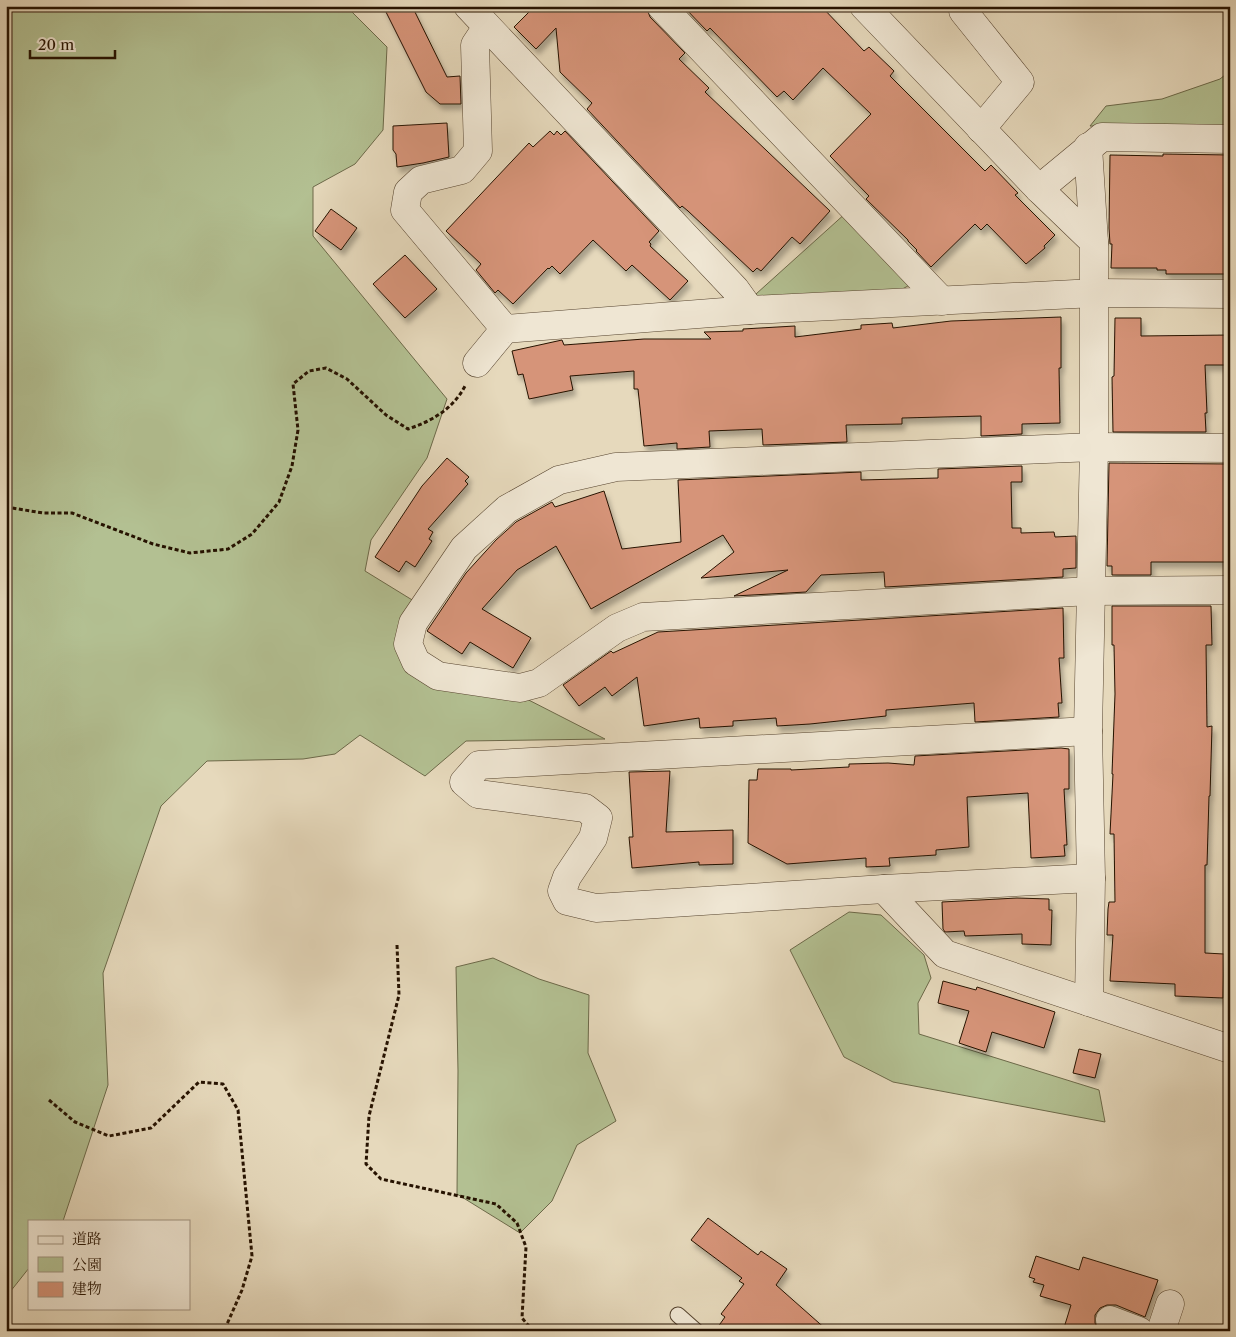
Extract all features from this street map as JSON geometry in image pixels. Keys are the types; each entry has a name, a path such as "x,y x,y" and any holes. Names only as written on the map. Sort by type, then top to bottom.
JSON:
{"street":[{"path":"468,6 735,289 750,310"},
{"path":"661,6 942,301"},
{"path":"864,6 1040,189 1094,242"},
{"path":"966,6 963,11 1020,82 981,128"},
{"path":"487,27 475,45 478,151 462,170 421,180 408,192 405,210 505,329"},
{"path":"1040,189 1102,137 1230,139"},
{"path":"1088,147 1095,292 1088,731 1091,878 1089,1002"},
{"path":"477,363 505,329 750,310 1095,292 1230,294"},
{"path":"1230,448 1094,447 616,467 560,480 507,509 464,548 413,623 408,644 416,662 438,676 520,688 539,683 617,628 642,617 1090,591 1230,590"},
{"path":"1088,731 479,765 464,782 478,794 585,808 598,818 593,838 567,877 562,891 567,901 596,908 884,889 1091,878"},
{"path":"884,889 945,954 1230,1049"},
{"path":"1161,1331 1170,1304"},
{"path":"1110,1320 1139,1331"}],"lane":[{"path":"678,1315 696,1331"}],"path":[{"path":"6,507 43,513 72,513 153,544 190,553 228,549 252,534 279,502 292,466 298,430 293,384 309,371 326,368 347,379 386,415 408,429 430,422 459,398 477,363"},
{"path":"397,945 399,995 369,1116 366,1164 381,1179 496,1204 517,1223 526,1247 522,1318 533,1331"},
{"path":"49,1100 75,1122 109,1136 150,1128 199,1082 223,1084 238,1110 252,1256 242,1290 224,1331"}],"green space":[{"path":"6,6 346,6 387,47 383,130 355,164 313,187 313,236 447,399 427,458 371,540 365,571 422,606 415,658 513,692 605,739 466,741 425,776 360,735 335,754 303,759 207,761 161,806 103,973 108,1085 63,1220 28,1220 28,1269 6,1297"},
{"path":"1230,71 1230,128 1090,126 1106,106 1162,99 1220,79"},
{"path":"847,212 915,282 897,292 761,300 756,294"},
{"path":"849,912 881,915 924,955 931,978 918,1003 919,1034 1099,1090 1105,1122 893,1082 844,1057 790,950"},
{"path":"493,958 539,979 589,995 588,1053 616,1121 577,1145 552,1201 520,1233 457,1194 458,1071 456,967"}],"building":[{"path":"383,6 412,6 447,77 460,76 461,104 440,104 426,92"},
{"path":"535,6 646,6 650,17 685,53 679,59 709,88 705,92 830,211 800,244 792,237 761,271 757,268 753,272 688,211 682,206 680,208 587,109 592,103 560,72 556,28 536,49 514,27"},
{"path":"683,6 821,6 864,51 869,47 894,71 890,76 985,171 991,165 1018,193 1015,195 1055,235 1044,246 1045,248 1026,264 987,224 981,230 975,224 931,267 908,240 866,199 869,196 830,156 871,114 823,68 793,100 784,91 777,97 710,28 707,31"},
{"path":"447,123 449,157 397,167 396,154 393,150 393,126"},
{"path":"550,131 554,135 557,131 561,135 565,131 659,231 649,242 650,246 688,281 670,300 632,265 626,271 593,240 560,274 552,266 548,268 513,304 498,290 495,293 476,270 481,264 446,231 529,143 533,147"},
{"path":"1163,154 1230,155 1230,274 1166,274 1166,270 1157,270 1157,268 1111,268 1112,244 1110,244 1109,228 1110,155 1163,156"},
{"path":"331,209 357,228 341,250 315,231"},
{"path":"405,255 437,289 405,318 373,284"},
{"path":"1061,317 1061,368 1059,368 1060,423 1022,424 1022,434 981,436 981,416 902,418 902,424 846,425 847,442 763,445 762,429 709,431 710,447 677,449 677,443 644,446 638,389 634,389 634,371 570,376 573,390 529,399 523,374 518,375 512,351 562,340 564,345 644,339 711,339 704,332 743,331 743,329 795,326 795,337 861,329 861,325 892,323 893,328 951,321"},
{"path":"1115,318 1141,318 1141,336 1230,335 1230,365 1205,365 1206,432 1113,432 1112,377 1114,376"},
{"path":"447,458 469,477 465,481 468,484 428,529 433,532 429,539 432,541 415,567 406,561 399,572 375,557 422,486"},
{"path":"1109,463 1230,464 1230,562 1151,562 1151,575 1112,575 1112,566 1107,566"},
{"path":"1022,466 1022,482 1011,482 1012,528 1021,528 1021,533 1054,532 1055,537 1076,536 1076,568 1063,569 1063,577 885,587 884,572 821,575 806,592 734,596 788,570 701,578 734,552 723,535 591,609 556,546 517,570 482,609 531,638 513,668 470,642 462,654 427,631 466,573 496,540 516,522 552,502 555,507 604,491 622,549 681,542 678,480 861,472 861,480 938,478 938,469"},
{"path":"1112,606 1211,606 1212,645 1206,645 1207,727 1212,726 1207,865 1205,865 1205,953 1224,954 1223,998 1175,996 1175,984 1110,981 1113,935 1107,935 1108,909 1109,902 1115,902 1114,834 1110,834 1115,694"},
{"path":"1063,608 1064,658 1059,658 1062,703 1058,703 1059,717 975,722 974,703 886,710 886,716 810,724 777,726 776,718 733,721 733,726 700,728 699,718 644,726 637,677 612,696 605,687 579,706 563,685 611,651 613,653 658,632"},
{"path":"1069,749 1069,789 1064,789 1067,845 1064,845 1065,856 1031,858 1028,793 967,797 969,847 936,850 936,855 889,858 890,866 866,867 866,858 787,864 748,843 749,780 757,780 758,769 791,770 849,767 849,764 888,763 914,765 915,756"},
{"path":"670,771 666,832 733,830 733,864 699,865 699,862 632,868 629,837 633,837 629,772"},
{"path":"1017,898 1049,899 1049,910 1052,910 1051,945 1022,944 1022,934 965,936 964,931 945,932 943,929 942,902"},
{"path":"943,981 976,990 977,987 1055,1012 1044,1048 992,1032 986,1052 959,1043 969,1011 938,1003"},
{"path":"1079,1049 1101,1054 1095,1078 1073,1073"},
{"path":"708,1218 758,1255 761,1251 787,1269 776,1285 828,1331 715,1331 725,1317 721,1314 744,1284 739,1281 742,1278 691,1240"},
{"path":"1036,1256 1079,1270 1083,1257 1158,1280 1145,1317 1116,1305 1107,1305 1100,1308 1095,1315 1095,1323 1099,1331 1063,1331 1071,1305 1040,1296 1044,1285 1033,1282 1035,1279 1029,1277"}]}
